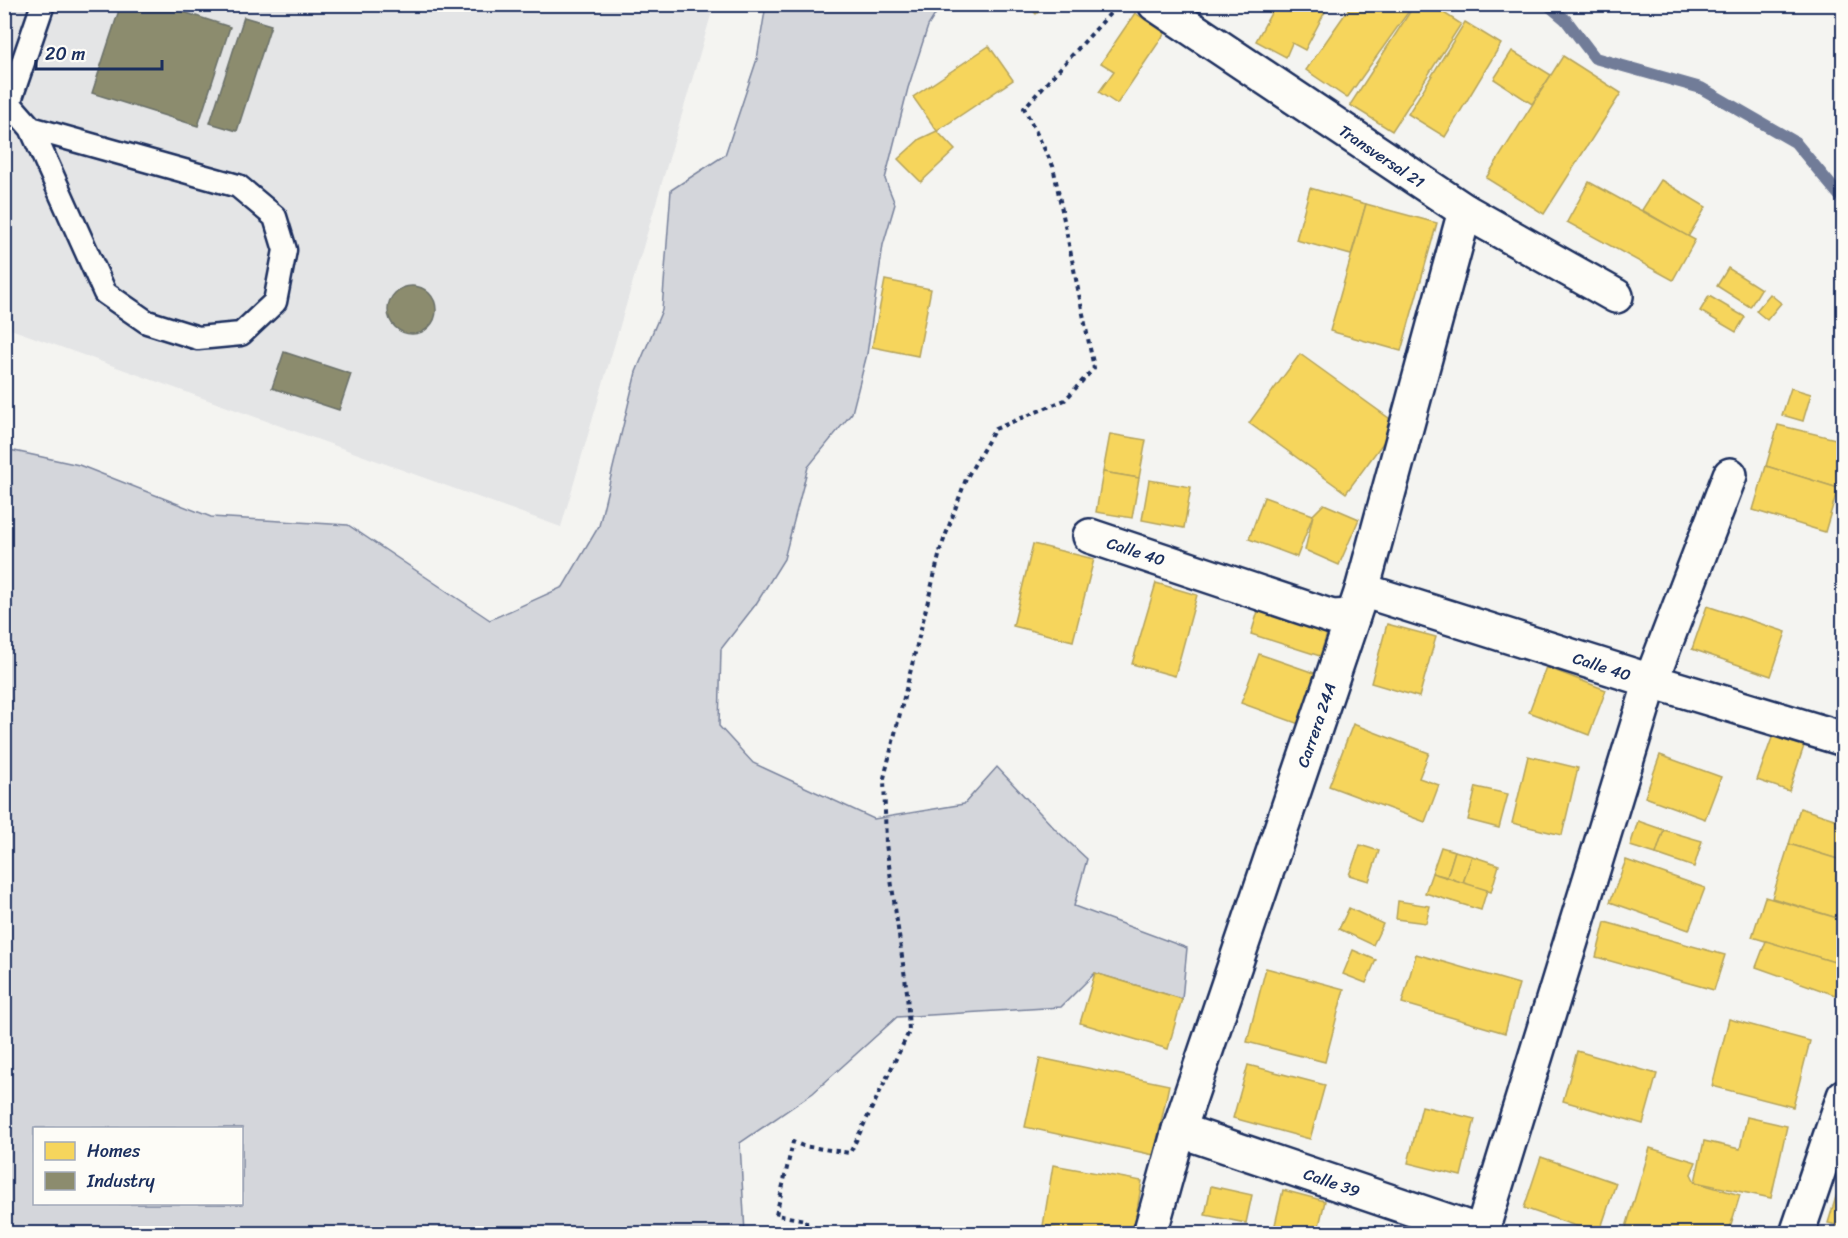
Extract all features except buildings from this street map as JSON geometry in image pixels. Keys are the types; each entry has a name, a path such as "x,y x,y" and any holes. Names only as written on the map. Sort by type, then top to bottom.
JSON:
{"street":[{"name":"Transversal 21","path":"1155,4 1465,211 1616,296"},
{"name":"Carrera 24A","path":"1150,1233 1179,1130 1358,603 1465,211"},
{"path":"1483,1233 1651,681 1730,475"},
{"name":"Calle 40","path":"1090,536 1332,617 1358,603 1651,681 1844,739"},
{"path":"1797,1233 1844,1096"},
{"name":"Calle 39","path":"1179,1130 1483,1233"}],"lane":[{"path":"31,128 238,186 275,217 285,250 275,302 242,334 198,338 147,322 105,293 31,128 7,103 43,4"}],"path":[{"path":"807,1233 806,1220 776,1215 793,1142 802,1146 850,1153 909,1032 907,992 886,844 884,777 941,548 966,479 995,429 1065,400 1094,368 1053,166 1024,108 1118,4"}],"shaded area":[{"path":"4,5 714,5 561,527 5,327"},
{"path":"766,5 941,5 928,26 908,88 885,179 895,204 883,245 867,354 852,413 808,467 784,559 756,604 721,649 719,726 753,763 874,819 964,804 997,767 1056,830 1087,859 1074,906 1187,948 1182,999 1095,973 1061,1007 897,1017 813,1093 740,1143 745,1233 5,1234 5,449 79,465 211,517 348,525 490,620 563,587 599,526 636,372 662,310 671,190 725,155 757,59"}],"waterway":[{"path":"1547,4 1566,20 1595,58 1701,88 1795,142 1844,201"}]}
